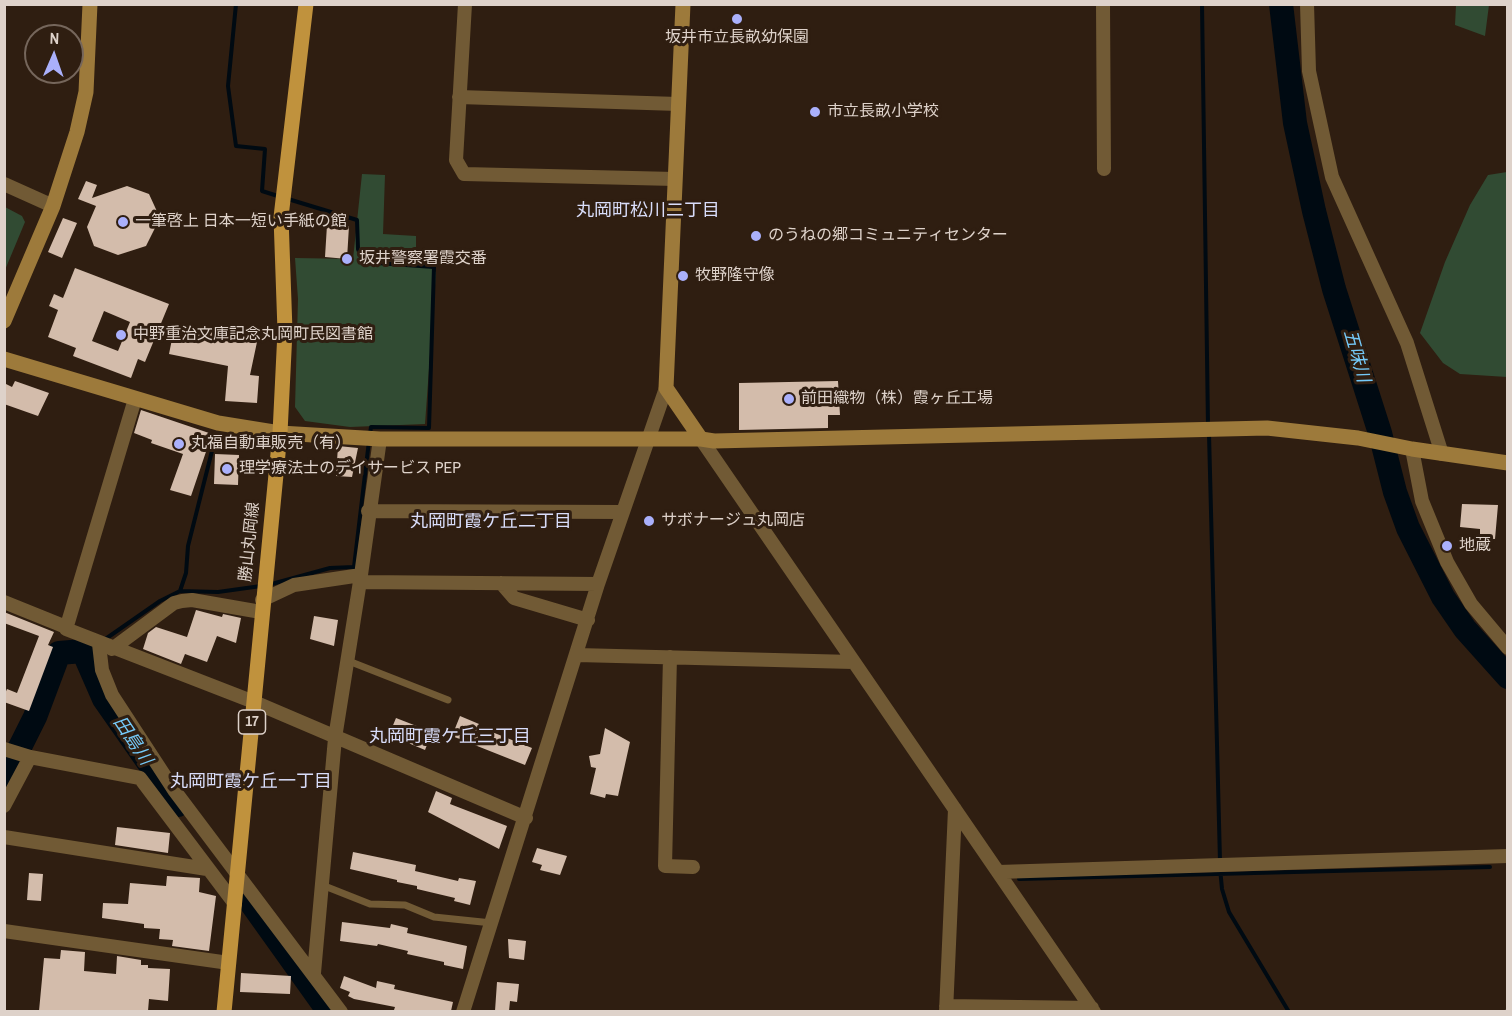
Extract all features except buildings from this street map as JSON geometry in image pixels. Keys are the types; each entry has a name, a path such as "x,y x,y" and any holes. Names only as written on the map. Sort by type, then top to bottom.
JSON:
{"main road":[{"name":"勝山丸岡線","path":"224,1011 280,433 285,331 281,217 306,4"}],"street":[{"path":"4,321 53,206 77,132 86,92 90,4"},
{"path":"465,4 456,160 464,174 675,178"},
{"path":"463,1011 578,655 598,584 666,388 683,4"},
{"path":"1103,4 1104,169"},
{"path":"1307,4 1309,71 1332,177 1407,343 1442,454"},
{"path":"459,97 678,104"},
{"path":"4,184 53,206"},
{"path":"4,359 218,423 280,433 380,439 701,439 714,441 1267,428 1358,438 1412,450 1508,463"},
{"path":"666,388 1093,1010"},
{"path":"66,627 135,399"},
{"path":"314,973 335,738 361,578 368,511 380,439"},
{"path":"1412,450 1422,501 1447,562 1471,604 1508,648"},
{"path":"368,511 623,512"},
{"path":"341,1011 174,790 112,695 102,670 106,646 174,603 192,600 262,606 294,585 361,578 598,584"},
{"path":"501,583 514,598 588,620"},
{"path":"4,602 106,646 254,702 526,819"},
{"path":"578,655 853,663"},
{"path":"670,657 665,866 693,867"},
{"path":"4,749 30,757 140,778 234,904"},
{"path":"4,806 30,757"},
{"path":"955,809 946,1009 1093,1010"},
{"path":"4,837 207,869"},
{"path":"998,872 1508,856"},
{"path":"4,931 229,963"}],"lane":[{"path":"346,660 448,700"},
{"path":"322,885 370,904 405,905 434,917 492,923"}],"path":[{"path":"1506,1011 1508,1006"}],"green space":[{"path":"1456,5 1489,5 1485,36 1455,25"},
{"path":"1507,172 1507,377 1460,374 1443,363 1420,333 1445,262 1470,205 1488,175"},
{"path":"362,174 385,175 383,234 416,236 416,256 436,272 425,424 350,427 305,421 295,407 298,299 295,258 353,259"},
{"path":"5,207 22,216 25,222 5,270"}],"waterway":[{"path":"236,4 228,86 236,146 265,149 262,191 281,197"},
{"path":"1202,4 1208,426"},
{"name":"五味川","path":"1281,4 1295,123 1314,211 1334,289 1380,433 1395,492 1408,528 1443,597 1465,629 1508,677"},
{"path":"288,199 357,220 358,249 363,262 434,267 429,428 371,427 370,434"},
{"path":"1209,434 1220,861"},
{"path":"180,591 186,573 188,546 216,435"},
{"path":"268,585 330,568 354,567 369,441"},
{"path":"104,640 160,601 180,591 218,592 261,586"},
{"path":"83,651 95,645"},
{"name":"田島川","path":"4,779 35,717 59,653 83,651 104,699 178,805"},
{"path":"1019,879 1490,867"},
{"path":"1220,868 1222,889 1229,912 1289,1012"},
{"name":"田島川","path":"244,893 329,1012"}],"place":[{"name":"坂井市立長畝幼保園","path":"737,19"},
{"name":"市立長畝小学校","path":"815,112"},
{"name":"一筆啓上 日本一短い手紙の館","path":"123,222"},
{"name":"のうねの郷コミュニティセンター","path":"756,236"},
{"name":"坂井警察署霞交番","path":"347,259"},
{"name":"牧野隆守像","path":"683,276"},
{"name":"中野重治文庫記念丸岡町民図書館","path":"121,335"},
{"name":"前田織物（株）霞ヶ丘工場","path":"789,399"},
{"name":"丸福自動車販売（有）","path":"179,444"},
{"name":"理学療法士のデイサービス PEP","path":"227,469"},
{"name":"サボナージュ丸岡店","path":"649,521"},
{"name":"地蔵","path":"1447,546"}],"district":[{"name":"丸岡町松川二丁目","path":"648,211"},
{"name":"丸岡町霞ケ丘二丁目","path":"491,522"},
{"name":"丸岡町霞ケ丘三丁目","path":"450,737"},
{"name":"丸岡町霞ケ丘一丁目","path":"251,782"}]}
